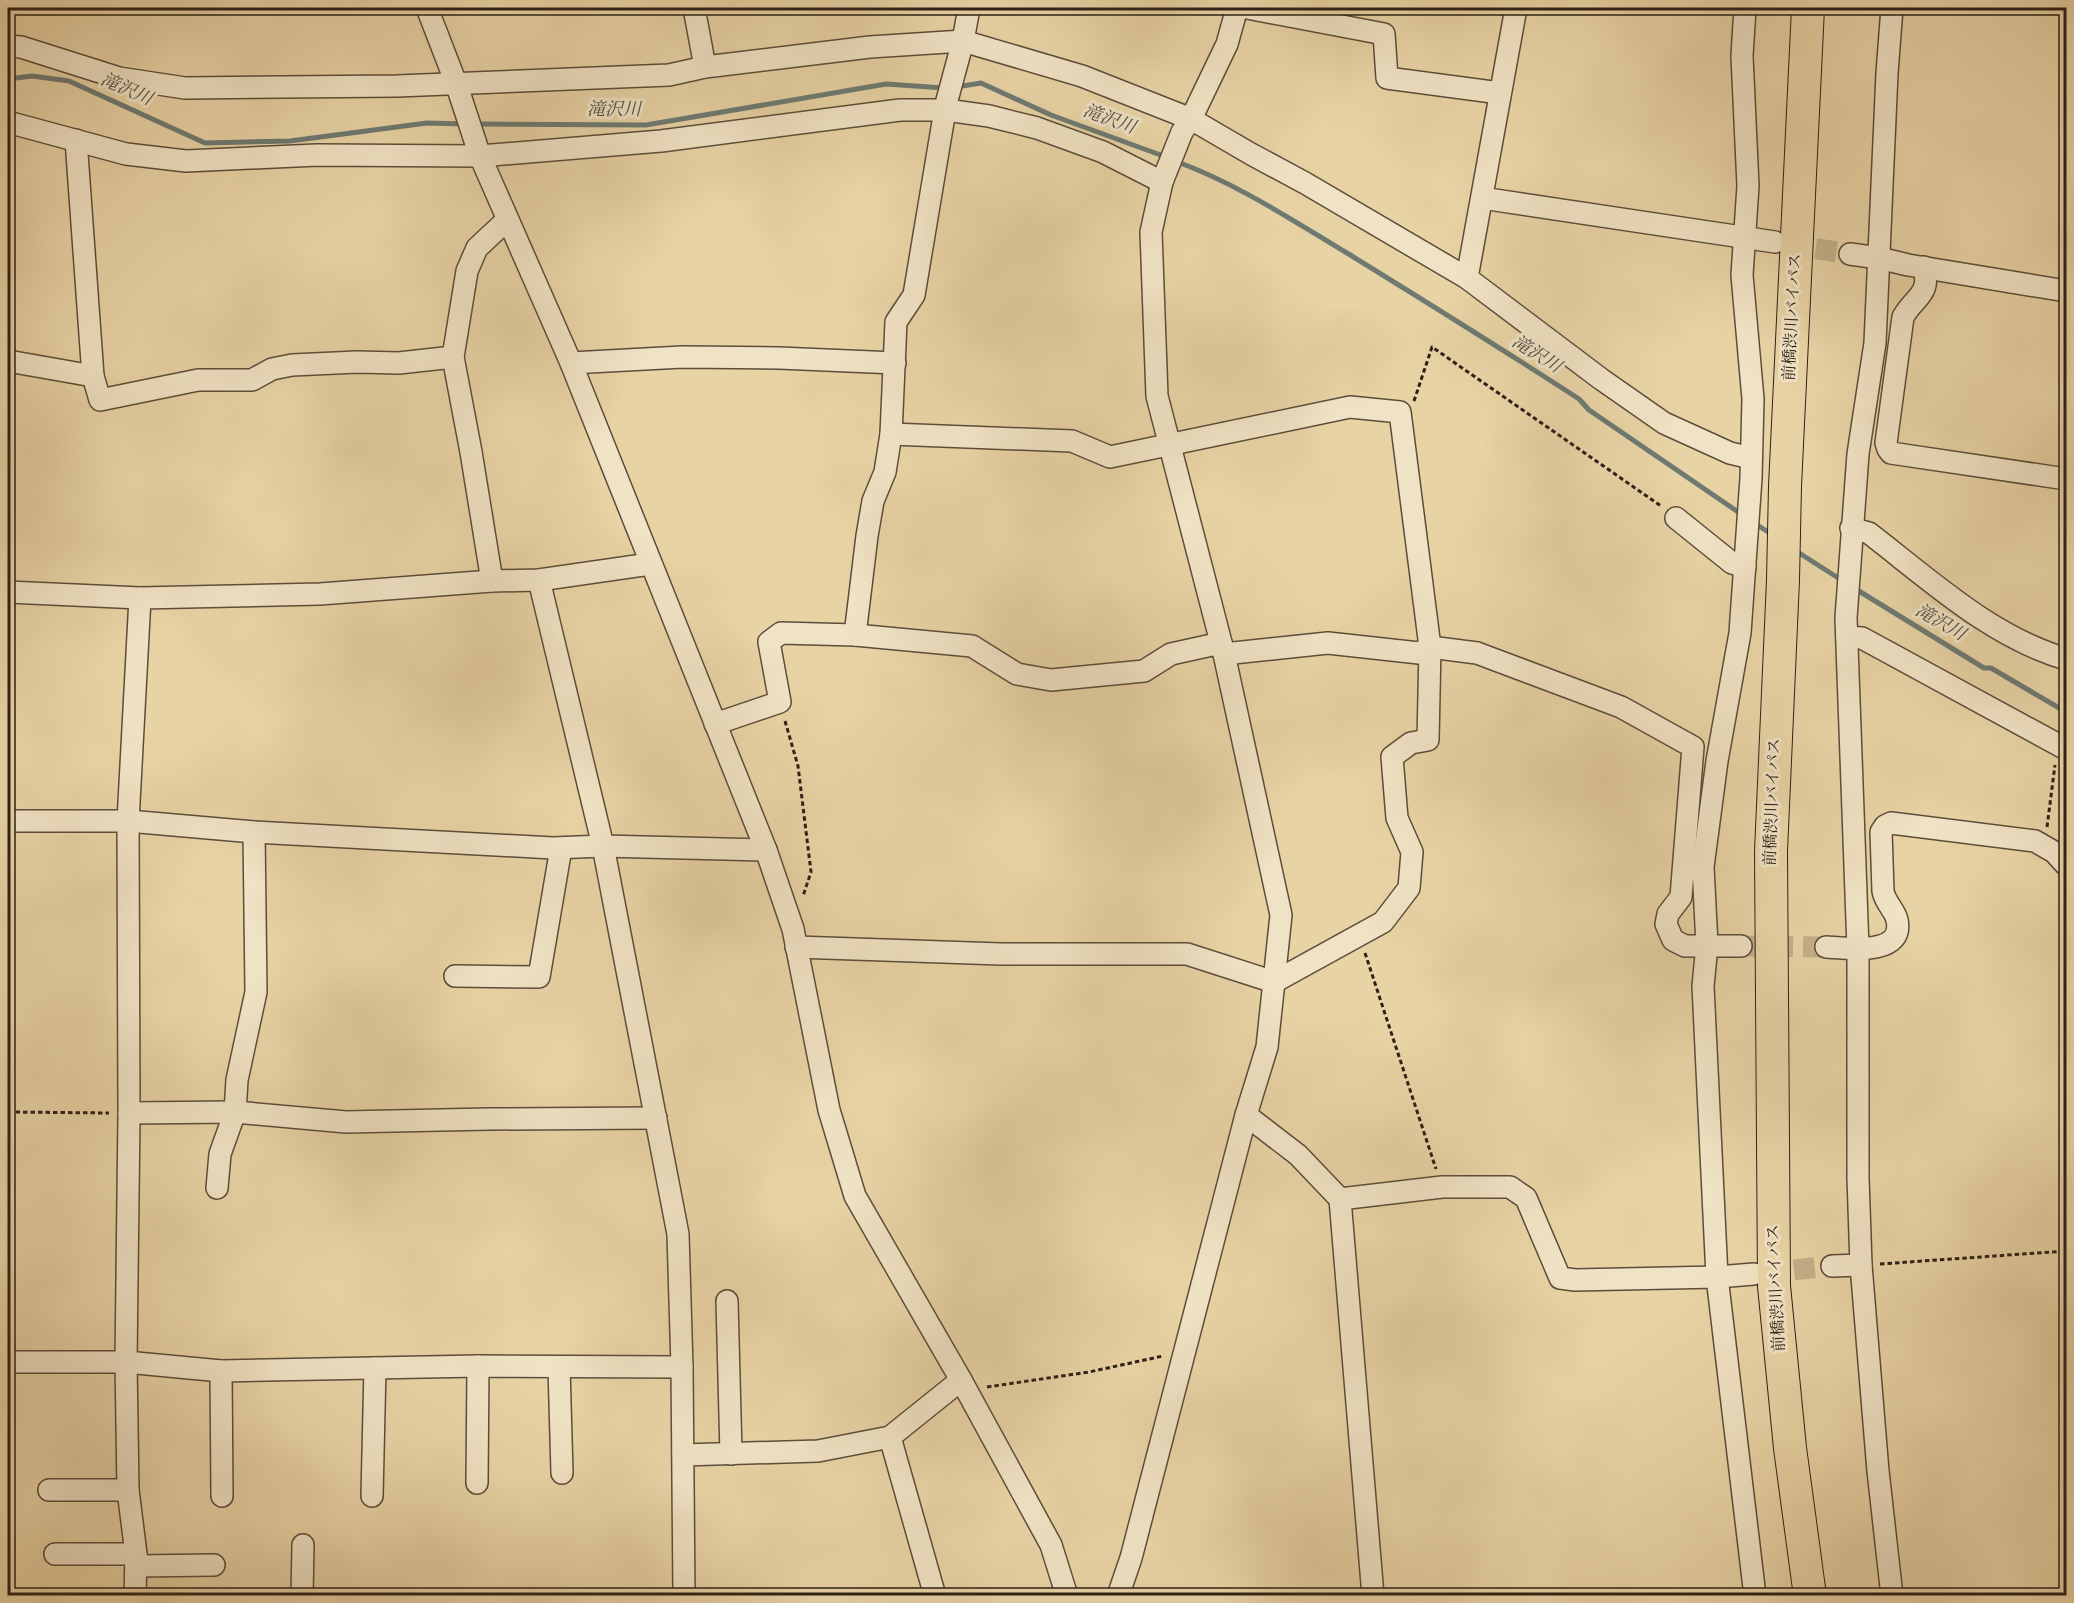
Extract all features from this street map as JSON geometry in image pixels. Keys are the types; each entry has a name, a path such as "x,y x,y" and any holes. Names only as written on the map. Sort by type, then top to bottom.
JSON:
{"highway":[{"name":"前橋渋川バイパス","path":"1808,8 1785,486 1771,851 1774,1286 1790,1448 1810,1596"}],"street":[{"path":"427,8 456,83 480,156 571,363 766,850 795,938 829,1110 855,1196 1051,1545 1067,1596"},
{"path":"694,8 705,67"},
{"path":"855,635 873,501 885,472 891,434 896,322 914,295 946,107 969,8"},
{"path":"1118,1596 1131,1558 1246,1115 1267,1047 1281,915 1223,648 1157,396 1151,232 1164,177 1186,125 1227,44 1237,8"},
{"path":"1247,8 1384,34 1387,78 1500,93"},
{"path":"1467,278 1516,8"},
{"path":"1746,8 1742,56 1748,186 1743,238 1744,309 1753,399 1751,468 1740,633 1717,761 1703,867 1707,945 1703,986 1718,1277 1755,1596"},
{"path":"1892,8 1875,343 1861,426 1851,535 1846,627 1858,949 1858,1178 1861,1265 1878,1471 1893,1596"},
{"path":"8,46 21,47 119,78 185,88 386,86 669,75 705,67 897,44 963,41 1082,76 1251,154 1305,183 1467,278 1601,379 1664,423 1730,453 1751,468"},
{"path":"8,123 126,153 186,161 317,155 480,156 661,141 900,110 946,107 1037,128 1164,177"},
{"path":"76,140 93,376 99,400 198,380 252,380 272,369 292,365 399,363 453,357"},
{"path":"1482,198 1775,242"},
{"path":"492,581 453,357 468,271 477,248 507,220"},
{"path":"1850,254 2067,291"},
{"path":"1924,267 1927,278 1924,292 1903,316 1886,443 1888,449 1892,453 2067,479"},
{"path":"571,363 682,357 895,363"},
{"path":"8,361 93,376"},
{"path":"795,938 1000,954 1187,954 1274,982 1383,921 1408,888 1412,852 1397,818 1392,758 1411,743 1428,740 1430,647 1400,412 1350,407 1110,457 1072,441 891,434"},
{"path":"1676,518 1732,563 1745,562"},
{"path":"1851,535 1869,533 1983,619 2039,651 2067,659"},
{"path":"8,592 140,598 320,594 492,581 539,580 650,564"},
{"path":"539,580 603,846 678,1234 684,1596"},
{"path":"135,1596 136,1560 128,1490 126,1362 129,1113 128,821 140,598"},
{"path":"1846,627 1862,638 2063,748"},
{"path":"715,724 780,702 769,642 781,633 855,635 972,646 1017,674 1051,680 1144,671 1171,654 1223,648 1328,643 1419,653 1430,647 1477,653 1621,707 1693,747 1681,897 1668,914 1666,924 1673,940 1685,946 1741,946"},
{"path":"8,821 128,821 254,832 561,848 603,846 766,850"},
{"path":"1826,947 1876,948 1886,944 1894,937 1898,927 1897,918 1884,899 1881,832 1891,823 2020,838 2045,846 2067,865"},
{"path":"217,1188 220,1154 235,1112 237,1080 256,992 254,832"},
{"path":"455,976 539,977 561,848"},
{"path":"129,1113 235,1112 346,1122 656,1118"},
{"path":"1246,1115 1298,1155 1340,1199 1373,1596"},
{"path":"1340,1199 1442,1187 1510,1187 1526,1198 1560,1278 1575,1280 1754,1274"},
{"path":"1832,1266 1861,1265"},
{"path":"727,1301 731,1454"},
{"path":"8,1362 126,1362 221,1371 478,1366 682,1367"},
{"path":"477,1484 478,1366"},
{"path":"559,1366 562,1473"},
{"path":"372,1496 375,1368"},
{"path":"221,1371 222,1496"},
{"path":"683,1455 818,1451 890,1437 963,1385"},
{"path":"890,1437 935,1596"},
{"path":"49,1490 128,1490"},
{"path":"302,1596 303,1545"},
{"path":"55,1554 214,1565"}],"path":[{"path":"1400,412 1412,407 1432,347 1676,518"},
{"path":"780,702 798,766 811,873 795,938"},
{"path":"2045,846 2056,758 2063,748"},
{"path":"1359,935 1442,1187"},
{"path":"8,1112 129,1113"},
{"path":"1861,1265 2067,1251"},
{"path":"963,1385 1089,1372 1185,1352"}],"waterway":[{"name":"滝沢川","path":"8,79 32,76 69,81 205,143 290,141 427,123 465,124"},
{"name":"滝沢川","path":"956,87 981,83 1051,115 1166,157"},
{"name":"滝沢川","path":"474,124 646,125 886,84 944,88"},
{"name":"滝沢川","path":"1175,161 1220,180 1263,203 1434,307 1579,399 1589,410 1744,516"},
{"name":"滝沢川","path":"1754,523 1773,535"},
{"name":"滝沢川","path":"1796,551 1843,581"},
{"name":"滝沢川","path":"1854,588 1984,668 1991,668 2066,712"}],"tunnel":[{"path":"1785,244 1850,254"},
{"path":"1741,946 1826,947"},
{"path":"1763,1273 1832,1266"}]}
